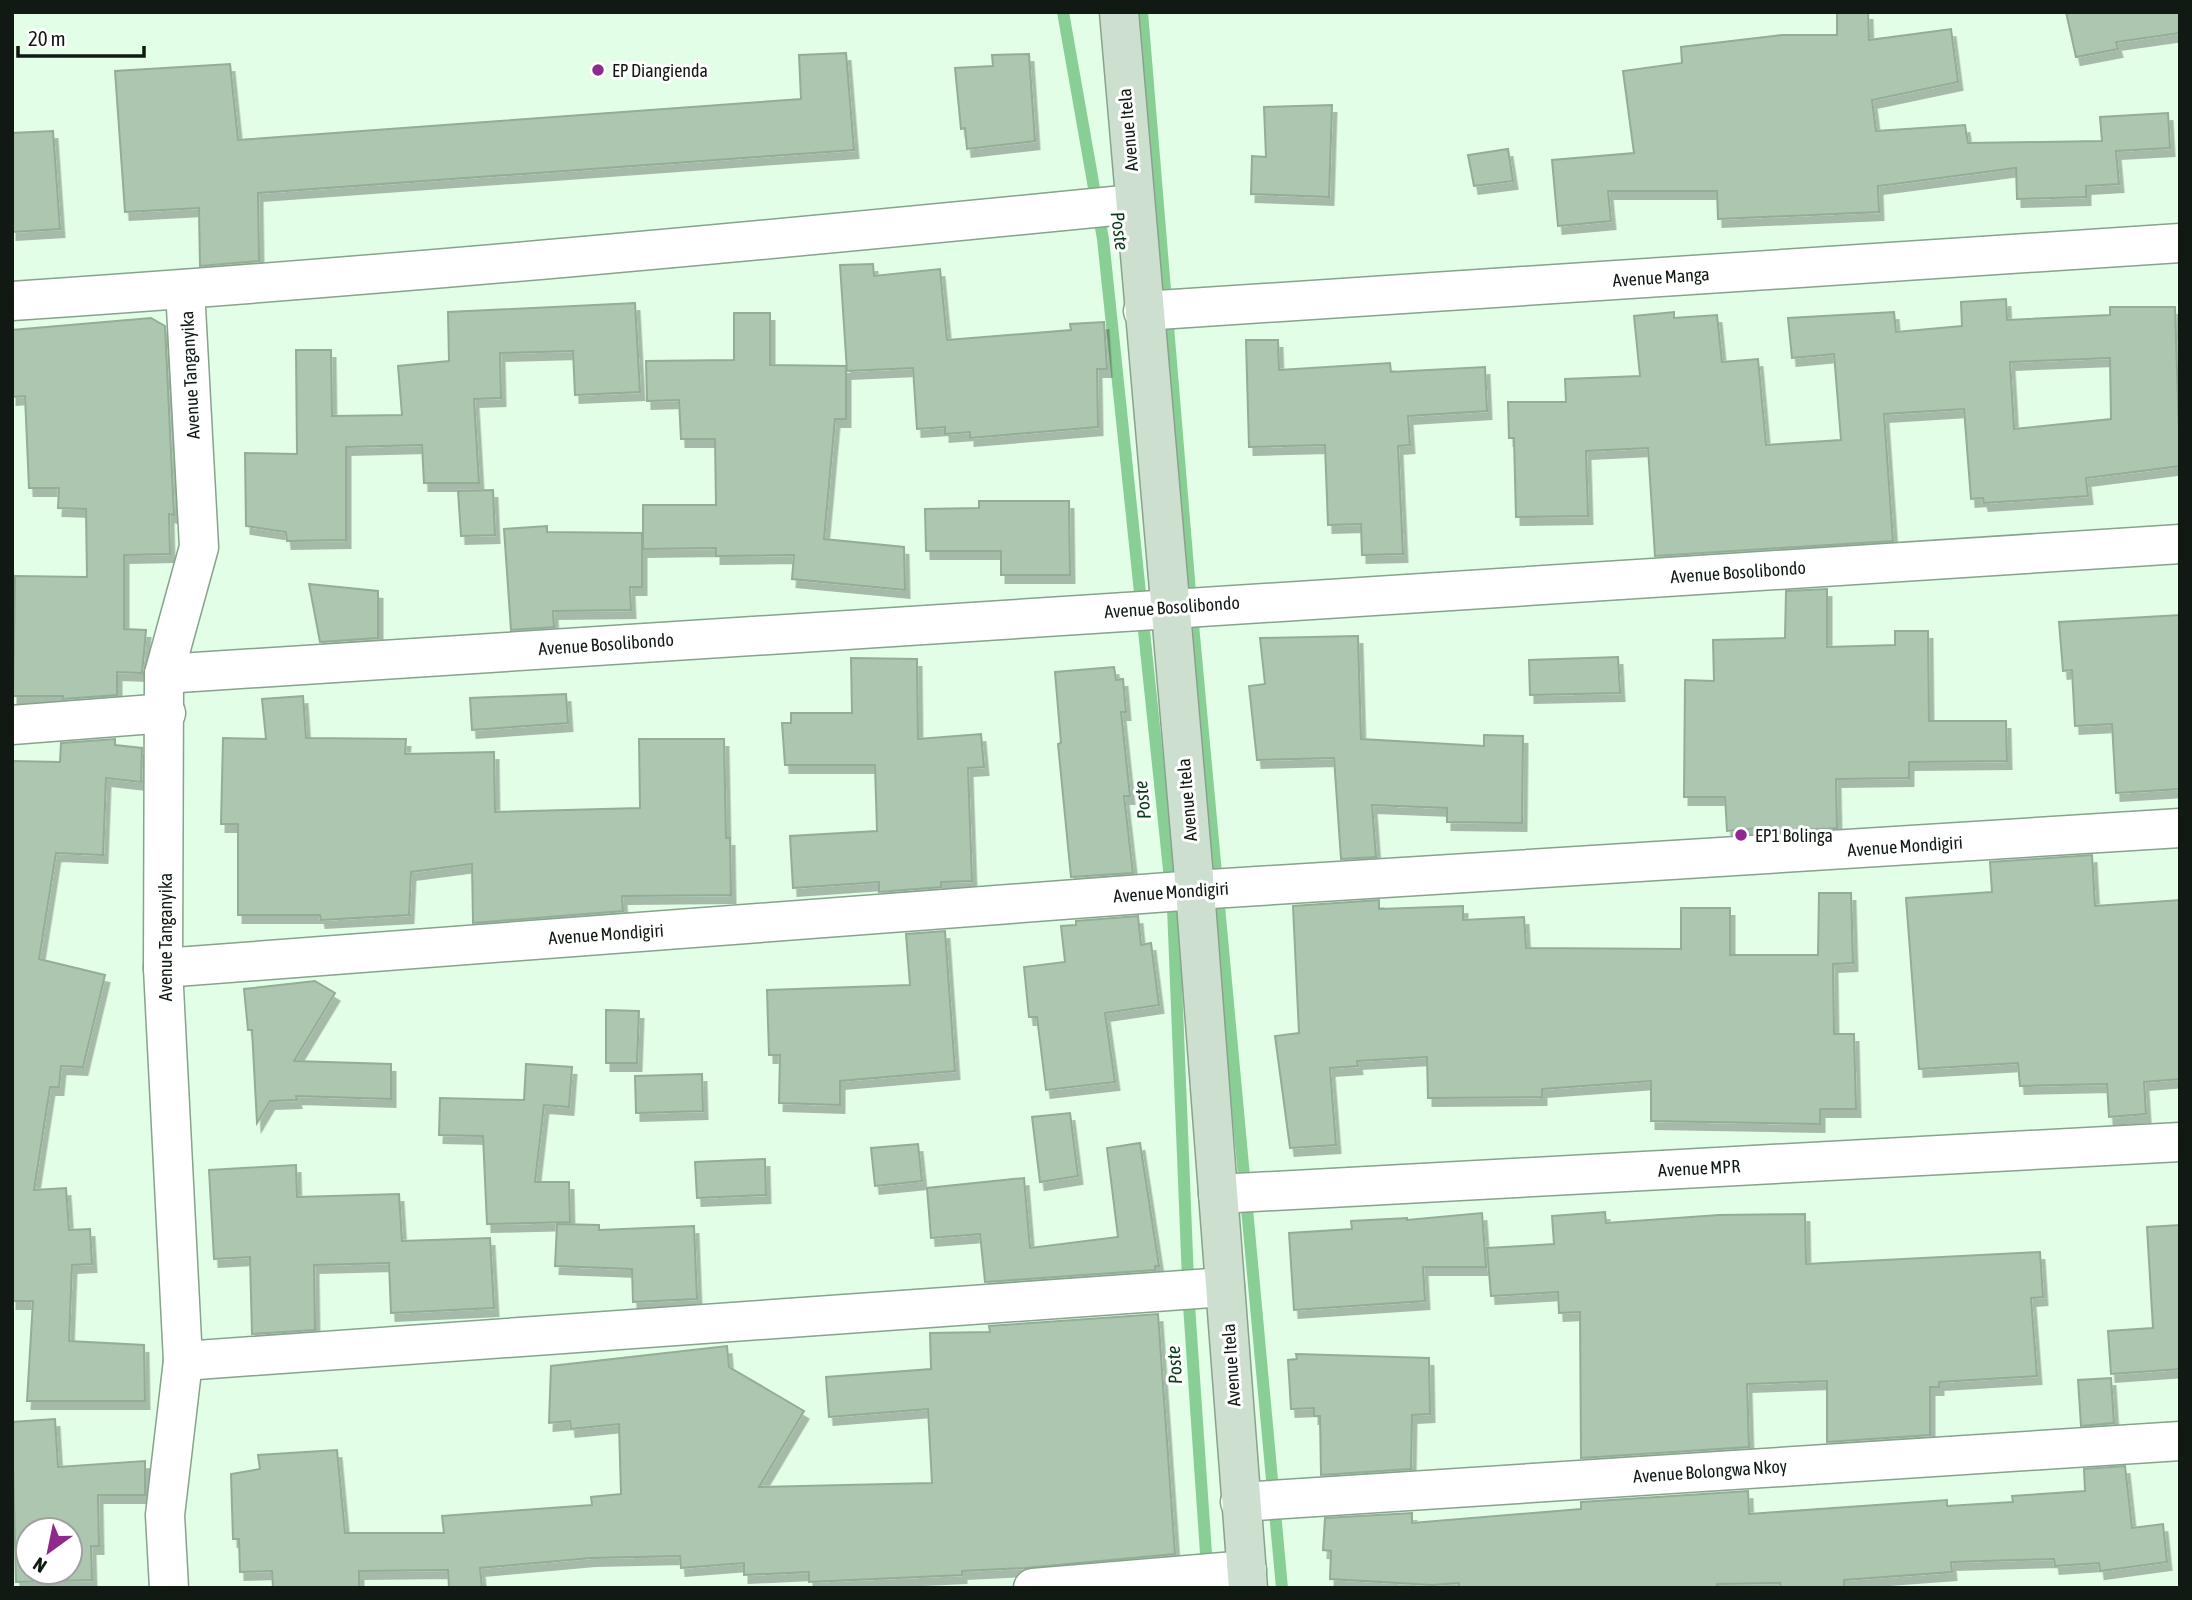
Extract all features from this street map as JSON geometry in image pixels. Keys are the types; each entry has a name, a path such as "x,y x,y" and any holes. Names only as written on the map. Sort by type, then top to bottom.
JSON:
{"street":[{"name":"Avenue Itela","path":"1119,12 1195,890 1247,1579"},
{"path":"12,300 186,289 751,242 1134,204"},
{"name":"Avenue Manga","path":"1143,311 2180,243"},
{"name":"Avenue Tanganyika","path":"169,1588 165,1516 183,1361 163,968 166,713 164,674 199,547 186,289"},
{"name":"Avenue Bosolibondo","path":"164,674 1170,607 2180,544"},
{"path":"12,725 166,713"},
{"name":"Avenue Mondigiri","path":"163,968 1195,890 2180,828"},
{"name":"Avenue MPR","path":"1218,1194 2180,1142"},
{"path":"183,1361 1226,1287"},
{"name":"Avenue Bolongwa Nkoy","path":"1240,1502 2180,1441"},
{"path":"1033,1588 1247,1579"}],"building":[{"path":"1837,12 1868,12 1869,40 1951,29 1958,82 1872,100 1876,131 1965,125 1968,143 2102,141 2100,117 2168,113 2170,148 2116,151 2119,184 2086,186 2086,197 2017,199 2016,168 1878,186 1879,212 1718,219 1717,191 1608,191 1611,221 1558,226 1552,160 1634,153 1623,71 1682,63 1681,47 1782,35 1837,35"},
{"path":"2066,12 2180,12 2180,33 2116,42 2118,49 2076,57"},
{"path":"846,53 854,150 258,193 259,261 200,266 199,208 125,212 115,71 230,64 238,140 801,99 799,55"},
{"path":"1029,54 1035,141 967,149 965,128 961,129 955,68 993,66 992,55"},
{"path":"1332,105 1329,197 1251,194 1252,156 1266,157 1264,107"},
{"path":"53,131 60,229 12,232 12,133"},
{"path":"1508,149 1513,181 1474,186 1468,155"},
{"path":"873,264 874,276 940,269 947,340 1071,330 1070,324 1104,322 1107,369 1097,369 1098,427 970,438 970,432 945,434 945,427 917,429 913,368 847,371 840,265"},
{"path":"2006,299 2007,320 2110,315 2110,307 2175,307 2180,466 2086,478 2088,496 1984,503 1983,498 1971,499 1964,409 1884,414 1893,541 1655,556 1648,448 1586,451 1588,516 1516,517 1514,438 1509,438 1508,402 1566,402 1565,379 1640,376 1634,316 1674,312 1674,318 1717,315 1722,362 1758,359 1766,445 1841,440 1834,354 1792,358 1788,318 1894,312 1896,332 1962,326 1961,302","holes":["2110,358 2111,419 2014,429 2010,362"]},
{"path":"635,303 640,392 575,395 573,351 500,353 501,398 474,399 479,483 424,483 422,445 346,447 346,540 287,541 286,532 246,526 245,453 297,454 296,350 331,350 332,416 402,415 398,366 449,361 448,312"},
{"path":"734,313 770,313 770,365 846,366 846,419 835,419 824,539 904,547 905,590 792,579 794,555 716,556 716,548 643,549 643,505 716,505 715,439 681,439 679,400 647,401 646,361 734,360"},
{"path":"151,318 165,326 174,515 169,514 170,554 124,555 124,629 146,630 142,673 117,672 117,695 63,699 63,696 13,696 15,576 87,577 86,509 58,508 59,488 29,488 25,396 12,397 12,330"},
{"path":"1246,340 1278,340 1279,370 1390,363 1391,372 1485,367 1487,411 1408,416 1410,445 1398,446 1403,554 1362,555 1361,524 1328,525 1325,445 1249,447"},
{"path":"493,490 495,535 461,536 458,491"},
{"path":"979,501 1069,501 1070,575 1001,575 1001,551 926,551 925,509 979,508"},
{"path":"547,526 547,532 642,533 642,587 630,587 631,610 553,611 554,627 511,630 504,529"},
{"path":"309,584 378,591 378,638 320,642"},
{"path":"1827,589 1827,647 1895,645 1895,631 1928,631 1929,721 2006,721 2007,761 1909,762 1909,778 1836,779 1837,828 1758,833 1758,828 1727,831 1725,797 1684,797 1685,680 1714,681 1713,640 1785,638 1786,591"},
{"path":"2180,615 2180,789 2116,793 2112,724 2075,726 2072,670 2063,671 2059,622"},
{"path":"1358,636 1361,739 1484,746 1484,735 1523,736 1522,823 1447,822 1447,808 1372,805 1376,857 1341,859 1334,758 1257,760 1249,686 1265,684 1260,638"},
{"path":"1618,657 1620,693 1530,695 1529,660"},
{"path":"851,658 917,659 918,739 981,734 984,767 968,768 972,881 941,882 941,887 879,892 879,882 793,888 790,836 877,831 875,765 785,765 782,723 791,723 791,713 852,713"},
{"path":"1114,667 1116,680 1123,679 1126,712 1121,712 1130,796 1124,796 1133,873 1071,877 1058,744 1061,743 1055,672"},
{"path":"566,694 568,723 472,730 470,698"},
{"path":"303,696 306,738 406,739 405,754 494,752 495,812 640,808 639,739 724,739 726,838 730,838 731,895 622,896 623,911 473,923 472,864 411,872 409,915 321,920 320,915 238,915 238,824 221,824 223,738 266,739 262,699"},
{"path":"115,739 115,745 142,748 141,782 106,778 103,855 56,853 39,959 105,975 83,1067 61,1066 59,1087 50,1087 34,1190 66,1188 69,1230 90,1229 92,1264 72,1265 69,1341 144,1345 145,1401 27,1401 33,1301 12,1301 12,761 60,762 61,743"},
{"path":"2092,855 2095,906 2180,900 2180,1079 2144,1082 2146,1114 2109,1117 2107,1084 2020,1086 2018,1063 1919,1069 1906,898 1992,892 1990,862"},
{"path":"1819,893 1851,893 1853,963 1833,964 1834,1034 1854,1034 1856,1109 1820,1109 1820,1124 1651,1121 1651,1081 1542,1089 1542,1097 1428,1098 1427,1057 1357,1061 1358,1066 1330,1068 1336,1145 1290,1148 1275,1036 1299,1033 1293,906 1379,900 1379,909 1463,906 1463,920 1524,917 1526,948 1681,949 1681,908 1730,908 1730,955 1818,955"},
{"path":"1138,916 1141,945 1151,943 1159,1005 1105,1013 1115,1082 1046,1090 1037,1017 1029,1017 1024,967 1065,962 1061,926 1076,925 1076,921"},
{"path":"945,931 955,1071 840,1081 840,1105 779,1103 780,1055 769,1055 767,990 910,985 906,934"},
{"path":"315,981 335,993 294,1061 391,1064 391,1099 296,1096 297,1100 270,1101 257,1123 252,1030 248,1030 244,989"},
{"path":"606,1010 639,1011 637,1063 606,1063"},
{"path":"526,1064 572,1067 569,1107 544,1105 535,1182 569,1182 570,1222 487,1224 483,1136 439,1135 440,1098 524,1100"},
{"path":"702,1074 703,1111 636,1113 635,1076"},
{"path":"1070,1113 1078,1176 1040,1182 1032,1117"},
{"path":"1140,1143 1159,1266 1155,1266 1155,1270 985,1282 980,1234 931,1238 927,1188 1024,1178 1030,1248 1118,1237 1107,1148"},
{"path":"918,1144 922,1181 875,1186 871,1148"},
{"path":"765,1159 766,1195 697,1198 695,1162"},
{"path":"296,1165 297,1197 399,1194 402,1241 490,1238 494,1308 391,1313 389,1263 314,1265 315,1330 252,1334 250,1257 214,1259 209,1170"},
{"path":"1605,1212 1606,1223 1719,1215 1805,1214 1806,1264 2040,1252 2043,1297 2031,1298 2037,1376 1939,1382 1939,1387 1930,1387 1930,1435 1827,1442 1827,1381 1747,1384 1749,1447 1581,1458 1580,1312 1559,1313 1558,1292 1491,1296 1487,1248 1554,1244 1552,1216"},
{"path":"1482,1213 1486,1267 1423,1267 1425,1301 1294,1310 1289,1233 1352,1229 1351,1221 1407,1220"},
{"path":"557,1224 599,1225 599,1230 694,1226 697,1299 633,1302 632,1269 555,1266"},
{"path":"2180,1225 2180,1369 2111,1374 2108,1331 2153,1328 2147,1227"},
{"path":"1158,1314 1175,1554 962,1571 962,1575 809,1582 809,1572 744,1575 744,1563 681,1568 680,1556 591,1558 480,1568 482,1588 449,1588 448,1570 359,1571 359,1588 273,1588 272,1571 240,1572 239,1539 233,1539 231,1474 260,1469 258,1455 337,1450 345,1533 444,1533 442,1516 592,1505 591,1497 621,1494 619,1424 571,1429 570,1421 549,1423 551,1366 727,1346 729,1367 804,1411 759,1487 932,1483 928,1409 829,1417 826,1377 931,1369 930,1333 990,1332 989,1326"},
{"path":"1296,1354 1429,1358 1430,1414 1412,1415 1411,1469 1321,1475 1320,1416 1314,1416 1314,1408 1291,1409 1288,1360 1297,1359"},
{"path":"2111,1378 2114,1423 2081,1426 2078,1380"},
{"path":"55,1419 58,1467 145,1461 145,1495 98,1495 99,1546 91,1546 92,1580 84,1580 84,1516 14,1516 12,1422"},
{"path":"2125,1466 2132,1528 2163,1524 2167,1562 2100,1571 2099,1563 2055,1566 2054,1559 1951,1562 1952,1572 1844,1580 1844,1588 1781,1588 1780,1583 1717,1584 1717,1588 1459,1588 1459,1583 1432,1585 1330,1579 1331,1551 1323,1550 1325,1518 1412,1513 1412,1523 1581,1509 1581,1502 1748,1491 1749,1514 1947,1500 1947,1506 2013,1502 2012,1496 2085,1491 2084,1469"}],"waterway":[{"name":"Poste","path":"1063,12 1103,239 1173,908 1189,1305 1207,1568"},
{"path":"1142,12 1190,592 1282,1588"}],"place":[{"name":"EP Diangienda","path":"598,70"},
{"name":"EP1 Bolinga","path":"1741,835"}]}
